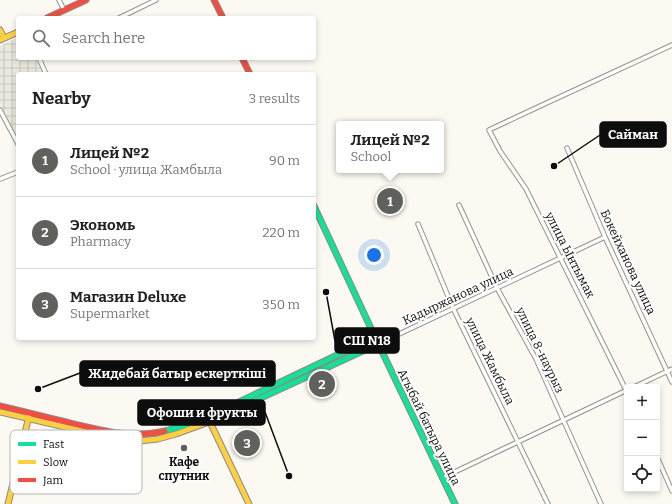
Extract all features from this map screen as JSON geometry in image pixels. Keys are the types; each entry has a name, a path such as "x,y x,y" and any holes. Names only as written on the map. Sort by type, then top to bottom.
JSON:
{"main road":[{"path":"52,16 86,0"},
{"path":"214,0 222,16"},
{"path":"0,30 2,39 16,33"},
{"path":"243,60 249,72"},
{"name":"Агыбай батыра улица","path":"316,210 375,338 455,504"},
{"name":"Кадыржанова улица","path":"142,435 156,434 209,419 257,392 375,338"},
{"name":"Кадыржанова улица","path":"142,441 158,439 176,434 378,344"},
{"name":"Кадыржанова улица","path":"0,406 104,430"},
{"name":"Кадыржанова улица","path":"0,412 77,430"},
{"path":"25,430 29,413"},
{"path":"209,419 249,504"},
{"path":"8,504 10,494"}],"street":[{"path":"59,0 64,10"},
{"path":"123,16 156,0"},
{"name":"улица Ынтымак","path":"624,385 526,189 500,151 489,130 672,45"},
{"path":"40,60 45,72"},
{"path":"0,110 16,140"},
{"name":"Бокейханова улица","path":"567,148 605,237 672,382"},
{"path":"0,179 16,173"},
{"name":"улица 8-наурыз","path":"459,205 497,288 536,359 601,504"},
{"name":"улица Жамбыла","path":"418,224 453,308 548,504"},
{"name":"Кадыржанова улица","path":"378,344 605,237"},
{"path":"640,384 672,369"},
{"path":"442,478 624,392"},
{"path":"660,464 672,491"}],"shaded area":[{"path":"16,38 16,60 37,60 42,72 16,72 16,131 14,132 0,103 0,46"}],"traffic: fast":[{"path":"316,210 455,504"},
{"path":"165,431 201,420 375,337"},
{"path":"209,422 378,344"}],"traffic: slow":[{"path":"0,30 4,38"},
{"path":"0,40 16,33"},
{"path":"0,412 78,430"},
{"path":"26,430 29,416"},
{"path":"209,420 249,504"},
{"path":"142,441 158,439 176,434 209,422"},
{"path":"8,504 10,494"}],"traffic: jam":[{"path":"51,16 86,0"},
{"path":"214,0 222,16"},
{"path":"243,60 249,72"},
{"path":"0,406 103,430"},
{"path":"142,434 165,431"}],"place":[{"name":"Сайман","path":"554,166"},
{"name":"Лицей №2","path":"390,201"},
{"name":"СШ N18","path":"326,292"},
{"name":"Экономь","path":"322,384"},
{"name":"Жидебай батыр ескерткіші","path":"38,389"},
{"name":"Магазин Deluxe","path":"247,443"},
{"name":"Кафе спутник","path":"184,448"},
{"name":"Офоши и фрукты","path":"289,476"}]}
